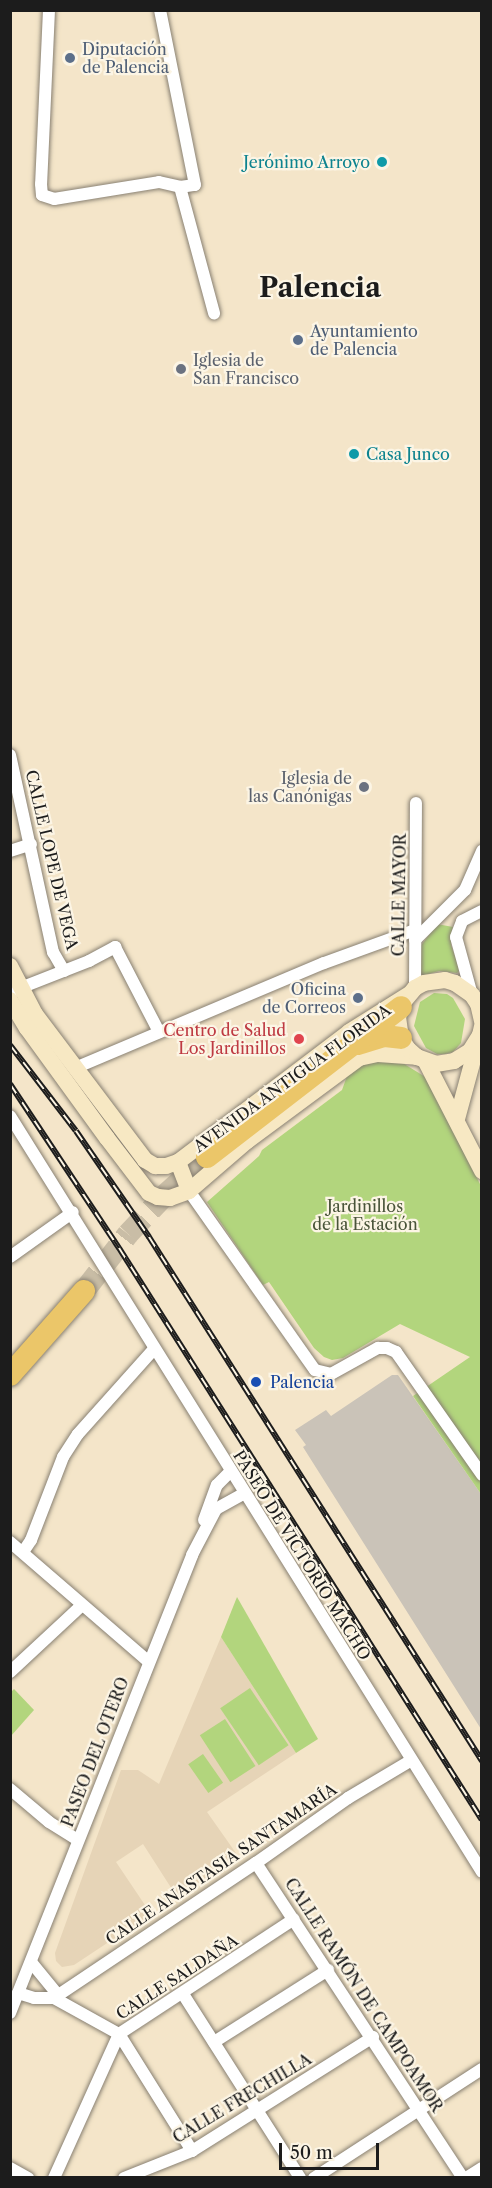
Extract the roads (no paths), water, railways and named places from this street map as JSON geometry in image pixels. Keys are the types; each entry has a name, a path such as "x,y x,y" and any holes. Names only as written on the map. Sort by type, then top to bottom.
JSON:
{"highway":[{"path":"207,1157 348,1048 408,997"},
{"path":"348,1048 372,1038 401,1038"},
{"path":"10,1376 84,1291"}],"main road":[{"path":"10,966 14,994 35,1014 145,1160 155,1166 166,1166 178,1162 189,1191"},
{"path":"457,1119 481,1028 478,1004 472,995 455,983 445,981 424,983 408,997 398,1017 401,1038 422,1060 457,1119 482,1171"},
{"name":"AVENIDA ANTIGUA FLORIDA","path":"14,994 27,1028 149,1193 170,1198 189,1191 247,1141 291,1110 348,1064 359,1058 378,1054 422,1060"},
{"name":"AVENIDA ANTIGUA FLORIDA","path":"178,1162 349,1032 408,997"},
{"path":"422,1060 445,1064 454,1061 470,1051 481,1028"}],"street":[{"path":"49,10 42,116 42,195 54,199 159,182 180,188 195,185 160,10"},
{"path":"180,188 214,313"},
{"name":"CALLE LOPE DE VEGA","path":"10,755 53,952 64,971"},
{"name":"CALLE MAYOR","path":"408,997 415,935 416,803"},
{"path":"10,851 31,844"},
{"path":"75,1068 324,963 415,935 465,890 482,851"},
{"path":"472,995 456,937 462,921 482,912"},
{"path":"14,994 115,947 159,1032"},
{"name":"PASEO DE VICTORIO MACHO","path":"10,1116 73,1212 154,1349 410,1761 482,1872"},
{"path":"189,1191 315,1370 331,1374 378,1348 387,1348 396,1352 482,1475"},
{"path":"10,1257 73,1212"},
{"path":"22,1552 31,1540 63,1456 78,1434 154,1349"},
{"name":"PASEO DEL OTERO","path":"10,2013 192,1555 217,1485 231,1470"},
{"name":"PASEO DEL OTERO","path":"192,1555 216,1509 245,1493"},
{"path":"10,1542 81,1606 148,1661"},
{"path":"10,1672 81,1606"},
{"name":"CALLE ANASTASIA SANTAMARÍA","path":"56,1996 256,1863 348,1798 410,1761"},
{"path":"10,1789 49,1822 78,1840"},
{"name":"CALLE RAMÓN DE CAMPOAMOR","path":"256,1863 464,2178"},
{"name":"CALLE SALDAÑA","path":"54,2178 119,2034 294,1919"},
{"path":"31,1962 56,1996 119,2034 192,2151"},
{"path":"214,2042 328,1970"},
{"path":"10,1980 18,1993 34,1998 56,1996"},
{"path":"183,1994 300,2178"},
{"name":"CALLE FRECHILLA","path":"124,2178 192,2151 373,2037"},
{"path":"314,2178 482,2069"},
{"path":"10,2169 28,2178"},
{"path":"464,2178 481,2169"}],"tunnel":[{"path":"84,1291 128,1234 165,1195 207,1157"}],"railway":[{"path":"10,1045 76,1131 149,1237 482,1761"},
{"path":"10,1084 119,1248 482,1820"}],"place":[{"name":"Diputación de Palencia","path":"70,58"},
{"name":"Jerónimo Arroyo","path":"382,162"},
{"name":"Ayuntamiento de Palencia","path":"298,340"},
{"name":"Iglesia de San Francisco","path":"181,369"},
{"name":"Casa Junco","path":"354,454"},
{"name":"Iglesia de las Canónigas","path":"364,787"},
{"name":"Oficina de Correos","path":"358,998"},
{"name":"Centro de Salud Los Jardinillos","path":"299,1039"},
{"name":"Palencia","path":"256,1382"}],"district":[{"name":"Palencia","path":"320,287"}],"park label":[{"name":"Jardinillos de la Estación","path":"365,1215"}]}
